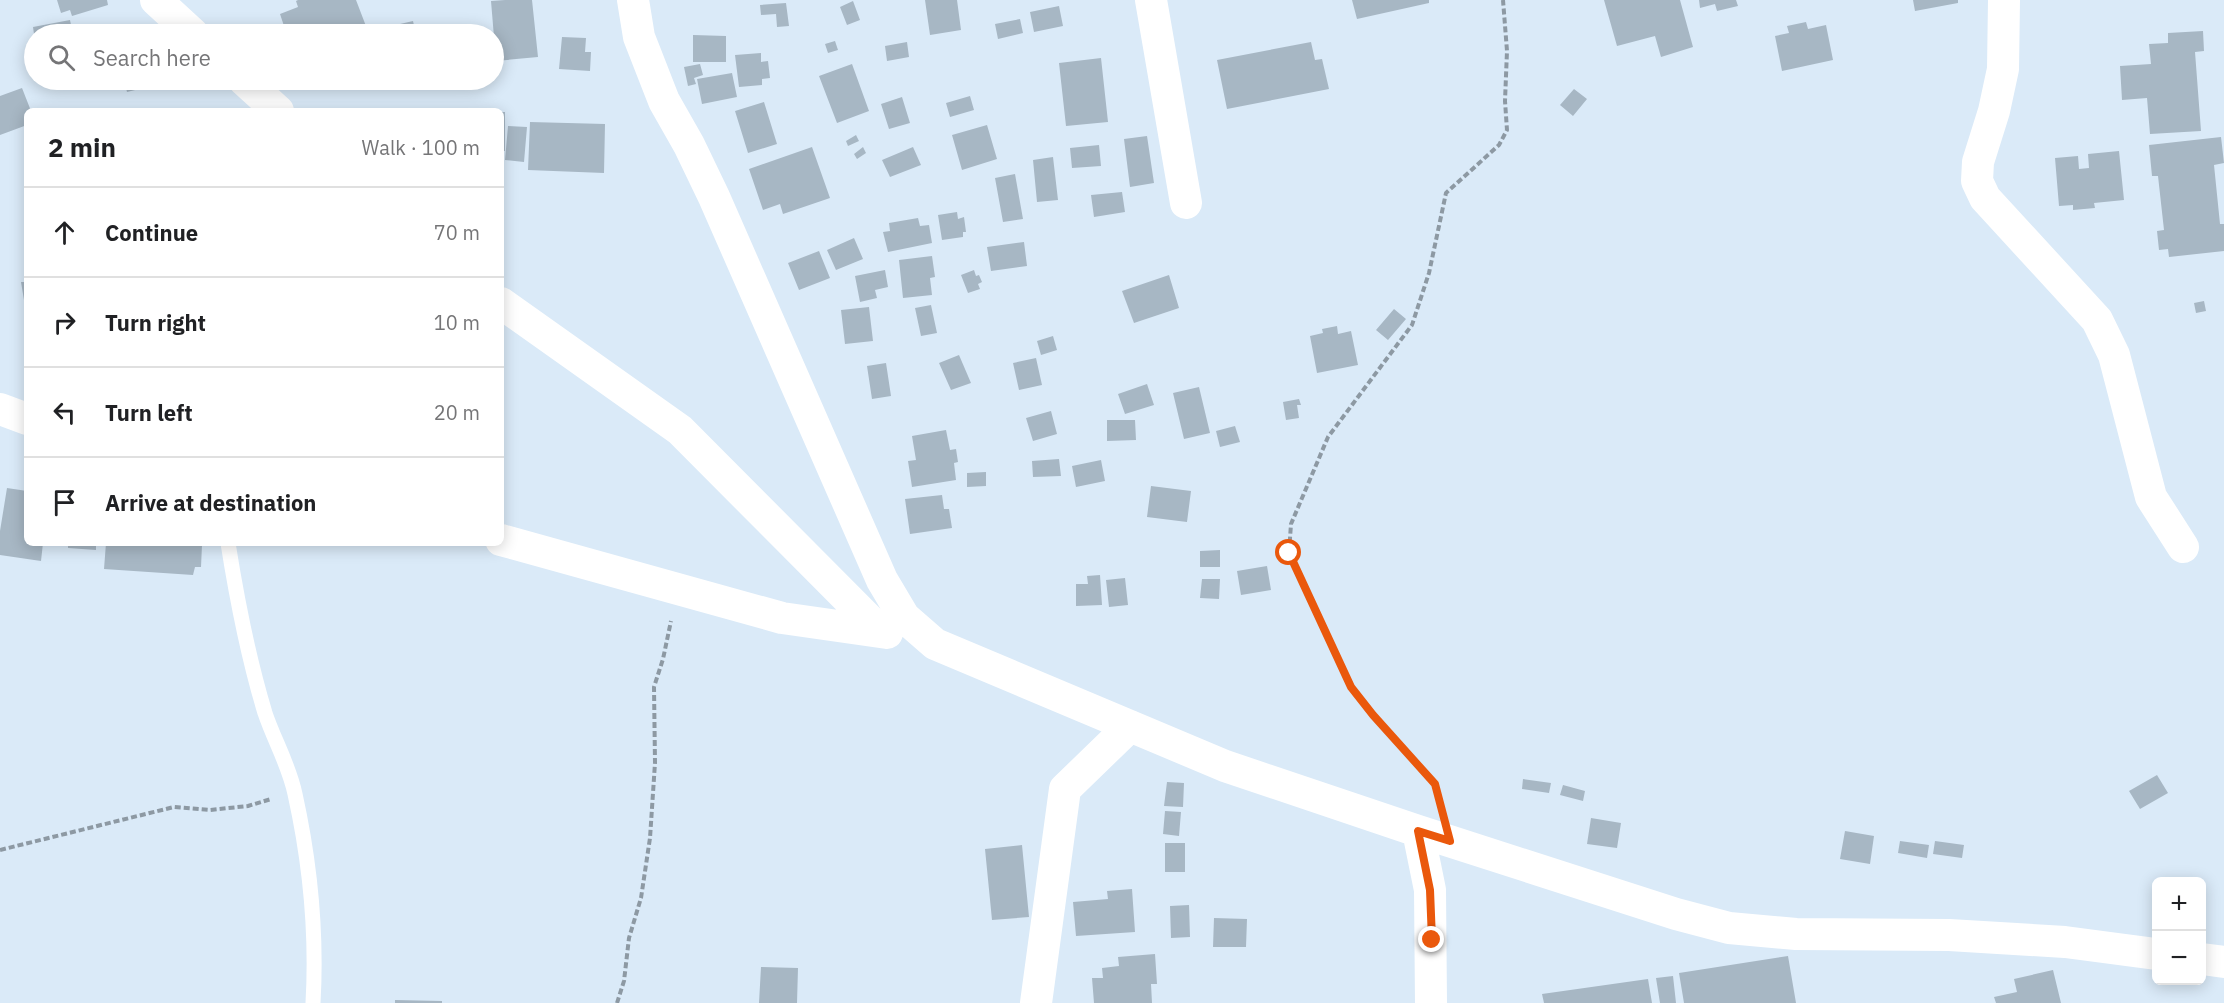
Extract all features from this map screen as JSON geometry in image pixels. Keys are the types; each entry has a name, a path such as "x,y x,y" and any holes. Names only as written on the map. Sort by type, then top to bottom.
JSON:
{"street":[{"path":"156,0 182,24"},
{"path":"633,0 639,37 664,101 689,145 714,197 882,580 904,617 934,644"},
{"path":"1151,0 1186,202"},
{"path":"2004,0 2003,69 1994,111 1978,162 1977,180 1985,198 2097,320 2114,355 2151,497 2183,547"},
{"path":"255,90 275,108"},
{"path":"504,305 680,430 881,632"},
{"path":"0,409 24,417"},
{"path":"504,541 782,618 881,632 934,644 1225,766 1676,914 1730,928 1796,934 1948,935 2065,942 2152,953"},
{"path":"1036,1003 1065,789 1130,726"},
{"path":"1418,831 1430,890 1431,1003"},
{"path":"2206,960 2224,962"}],"lane":[{"path":"229,546 246,645 270,726 288,767 295,794 310,880 314,935 313,1003"}],"path":[{"path":"1450,841 1435,784 1351,687 1289,553 1291,524 1328,437 1413,325 1429,273 1446,193 1499,145 1507,130 1505,101 1507,51 1503,0"},
{"path":"617,1003 624,981 629,938 641,898 650,838 655,763 654,687 671,624 662,585"},
{"path":"0,850 174,807 210,810 248,806 295,794"}],"building":[{"path":"57,0 107,0 108,5 72,16 70,10 61,13"},
{"path":"356,0 365,24 283,24 280,14 298,7 296,1"},
{"path":"532,0 538,57 504,60 504,24 493,24 491,1"},
{"path":"925,0 957,0 961,30 930,35"},
{"path":"1352,0 1429,0 1429,3 1357,19"},
{"path":"1604,0 1680,0 1693,47 1661,57 1655,36 1617,46"},
{"path":"1699,0 1736,0 1738,6 1717,11 1715,4 1700,8"},
{"path":"1913,0 1958,0 1958,3 1915,11"},
{"path":"853,1 860,20 847,25 840,7"},
{"path":"786,3 789,26 777,27 776,14 761,15 760,5"},
{"path":"1059,6 1063,26 1034,32 1030,12"},
{"path":"1020,19 1023,33 998,39 995,24"},
{"path":"70,20 71,24 49,24"},
{"path":"1806,22 1808,29 1826,25 1833,60 1782,71 1775,36 1789,33 1787,26"},
{"path":"2203,31 2204,51 2195,52 2201,131 2150,134 2147,98 2122,100 2120,66 2151,64 2149,44 2168,43 2168,33"},
{"path":"693,35 726,36 726,62 693,62"},
{"path":"562,37 586,38 585,52 591,52 590,71 559,69"},
{"path":"835,41 838,50 828,53 825,44"},
{"path":"907,42 909,57 887,61 885,46"},
{"path":"1311,42 1315,60 1322,59 1329,89 1227,109 1217,60"},
{"path":"761,53 761,62 768,61 770,78 762,79 762,85 739,87 735,55"},
{"path":"1101,58 1108,122 1066,126 1059,63"},
{"path":"700,64 703,75 694,78 696,84 688,86 684,67"},
{"path":"852,64 869,111 837,123 819,76"},
{"path":"732,73 737,97 702,104 697,79"},
{"path":"22,88 30,108 24,108 24,126 0,135 0,96"},
{"path":"1574,89 1587,99 1573,116 1560,105"},
{"path":"970,96 974,110 950,117 946,103"},
{"path":"902,97 910,123 889,129 881,104"},
{"path":"764,102 777,144 748,153 735,111"},
{"path":"504,112 505,112 504,151"},
{"path":"530,122 605,124 604,173 528,170"},
{"path":"987,125 997,159 962,170 952,135"},
{"path":"508,126 527,127 524,162 505,160"},
{"path":"856,135 859,141 848,146 846,141"},
{"path":"1147,136 1154,183 1130,187 1124,139"},
{"path":"2221,137 2224,163 2214,165 2220,224 2224,224 2224,251 2169,257 2168,249 2159,250 2157,231 2164,230 2158,176 2152,176 2149,145"},
{"path":"1099,145 1101,166 1072,168 1070,148"},
{"path":"812,147 830,198 783,214 780,204 763,210 749,169"},
{"path":"863,147 866,153 857,159 854,154"},
{"path":"913,147 921,165 890,177 882,160"},
{"path":"2119,151 2124,200 2094,203 2095,208 2073,210 2073,205 2059,206 2055,158 2078,156 2079,169 2089,168 2088,154"},
{"path":"1053,157 1058,200 1037,202 1033,160"},
{"path":"1015,174 1023,219 1003,222 995,178"},
{"path":"1122,192 1125,212 1094,217 1091,195"},
{"path":"957,212 958,219 964,217 966,232 963,232 963,237 942,240 938,215"},
{"path":"918,218 920,226 929,225 932,243 888,252 883,232 890,231 889,223"},
{"path":"854,238 863,259 836,270 827,250"},
{"path":"1024,242 1027,266 991,271 987,247"},
{"path":"819,251 830,278 799,290 788,263"},
{"path":"932,256 935,277 930,278 932,295 903,298 899,260"},
{"path":"885,270 888,287 875,290 877,298 860,302 855,276"},
{"path":"974,270 982,282 978,284 980,289 968,293 961,275"},
{"path":"1169,275 1179,308 1134,323 1122,291"},
{"path":"21,282 24,282 24,300"},
{"path":"2204,301 2206,311 2196,313 2194,303"},
{"path":"931,305 937,333 921,336 915,308"},
{"path":"869,307 873,341 845,344 841,310"},
{"path":"1394,309 1406,319 1388,340 1376,330"},
{"path":"1337,326 1338,334 1351,331 1358,365 1317,373 1310,336 1323,333 1322,329"},
{"path":"1053,336 1057,350 1041,355 1037,341"},
{"path":"959,355 971,383 951,390 939,363"},
{"path":"1036,358 1042,385 1019,390 1013,363"},
{"path":"886,363 891,396 872,399 867,366"},
{"path":"1147,384 1154,405 1125,414 1118,394"},
{"path":"1199,387 1210,433 1184,439 1173,393"},
{"path":"1299,399 1301,405 1297,405 1299,418 1286,420 1283,402"},
{"path":"1051,411 1057,434 1033,441 1026,418"},
{"path":"1107,420 1135,420 1136,440 1107,441"},
{"path":"1235,426 1240,442 1220,447 1216,431"},
{"path":"946,430 950,450 956,449 958,462 954,463 956,480 912,487 908,461 916,460 912,436"},
{"path":"1059,459 1061,476 1033,477 1032,461"},
{"path":"1101,460 1105,481 1076,487 1072,466"},
{"path":"986,472 986,486 967,487 967,473"},
{"path":"1151,486 1191,491 1187,522 1147,517"},
{"path":"7,488 24,491 24,546 43,546 41,561 0,555 0,531"},
{"path":"942,495 944,509 949,509 952,528 910,534 905,499"},
{"path":"68,546 96,546 96,550 68,548"},
{"path":"106,546 202,546 201,567 195,567 193,575 104,569"},
{"path":"1220,550 1220,567 1200,567 1200,551"},
{"path":"1267,566 1271,590 1241,595 1237,571"},
{"path":"1100,575 1102,605 1076,606 1076,584 1088,584 1087,576"},
{"path":"1125,578 1128,605 1109,607 1106,580"},
{"path":"1202,579 1220,579 1219,599 1200,598"},
{"path":"2157,775 2168,793 2140,809 2129,791"},
{"path":"1523,779 1551,783 1549,793 1522,789"},
{"path":"1167,782 1184,783 1183,807 1164,806"},
{"path":"1563,785 1585,791 1583,801 1560,795"},
{"path":"1165,811 1181,812 1179,836 1163,834"},
{"path":"1591,818 1621,823 1617,848 1587,844"},
{"path":"1845,831 1874,836 1870,864 1840,859"},
{"path":"1900,841 1929,845 1927,858 1898,853"},
{"path":"1935,841 1964,845 1962,858 1933,854"},
{"path":"1165,843 1185,843 1185,872 1165,872"},
{"path":"1022,845 1029,917 992,920 985,849"},
{"path":"1132,889 1135,932 1076,936 1073,902 1108,899 1107,891"},
{"path":"1189,905 1190,937 1171,938 1170,906"},
{"path":"1214,918 1247,919 1246,947 1213,947"},
{"path":"1155,954 1157,984 1151,984 1152,1003 1094,1003 1092,978 1103,978 1102,968 1119,966 1118,957"},
{"path":"1788,956 1796,1003 1684,1003 1679,973"},
{"path":"761,967 798,968 797,1003 759,1003"},
{"path":"2053,970 2061,1003 1996,1003 1994,997 2017,992 2014,979"},
{"path":"1673,976 1676,1003 1660,1003 1656,978"},
{"path":"1648,979 1652,1003 1544,1003 1542,994"},
{"path":"395,1000 442,1001 442,1003 395,1003"}],"route":[{"path":"1289,553 1351,687 1435,784 1450,841 1418,831 1430,890 1432,940"}]}
